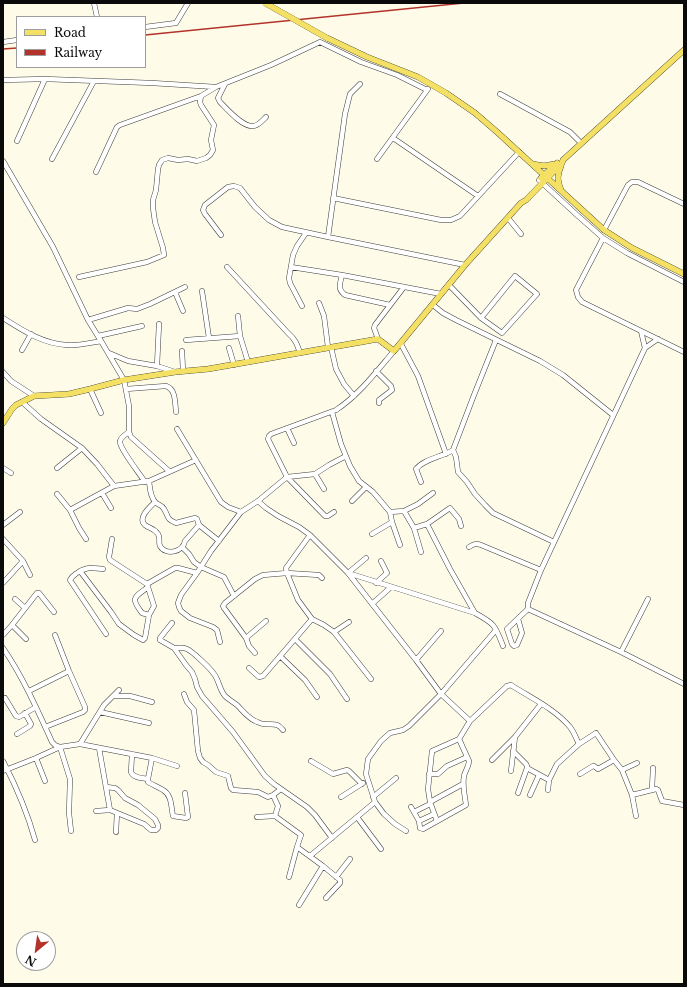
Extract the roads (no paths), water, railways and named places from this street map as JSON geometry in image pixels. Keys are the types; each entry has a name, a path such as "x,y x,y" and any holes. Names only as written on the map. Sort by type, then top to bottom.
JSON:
{"main road":[{"path":"265,3 327,38 367,57 418,77 446,93 474,113 519,152 604,230 632,248 684,274"},
{"path":"3,423 16,405 34,396 69,394 124,380 234,365 378,339 394,351 465,266 521,203 524,197 581,143 684,50"},
{"path":"532,164 547,166 562,162"},
{"path":"561,190 558,173 562,162"}],"street":[{"path":"94,3 97,16"},
{"path":"146,27 176,24 188,3"},
{"path":"3,42 16,40"},
{"path":"96,172 117,127 120,125 201,96 216,87 271,65 320,42 361,62 397,75 427,90"},
{"path":"397,75 399,69"},
{"path":"3,80 45,79 216,87"},
{"path":"17,142 45,79"},
{"path":"52,159 94,81"},
{"path":"225,84 218,100 241,122 255,126 266,117"},
{"path":"328,238 345,114 349,97 360,84"},
{"path":"377,159 431,84"},
{"path":"500,94 570,132 581,143"},
{"path":"79,277 147,262 164,255 153,208 158,169 162,160 165,158 197,161 206,158 213,150 211,140 214,125 201,105 201,96"},
{"path":"393,138 478,196"},
{"path":"333,198 441,220 451,220 460,216 519,152"},
{"path":"3,162 53,247 88,320 124,380 129,406 129,432 131,437 169,471"},
{"path":"541,181 576,215 603,238 615,246 684,282"},
{"path":"604,230 628,185 632,182 638,182 684,204"},
{"path":"221,235 203,210 205,205 228,187 234,186 240,188 269,220 282,227 465,266"},
{"path":"508,218 521,234"},
{"path":"302,306 289,278 293,255 306,233"},
{"path":"603,238 576,290 578,297 582,302 684,352"},
{"path":"651,265 654,259"},
{"path":"227,267 294,338 300,353"},
{"path":"291,267 441,294"},
{"path":"342,275 340,289 345,295 390,305"},
{"path":"449,285 481,318 502,333 537,294 515,276 481,318"},
{"path":"88,320 128,308 138,309 184,287"},
{"path":"378,339 374,328 375,325 404,287"},
{"path":"202,291 209,338"},
{"path":"175,292 183,311"},
{"path":"319,303 324,316 336,369 344,384 354,396"},
{"path":"433,305 443,313 540,361 563,375 613,415"},
{"path":"238,316 240,336 248,362"},
{"path":"3,318 47,342 67,345 84,344 142,326"},
{"path":"156,366 159,324"},
{"path":"641,331 645,348"},
{"path":"22,350 31,334"},
{"path":"186,340 240,336"},
{"path":"518,619 522,633 517,645 514,646 507,629 528,609 528,603 541,570 645,348 658,339"},
{"path":"421,482 416,469 422,463 453,450 496,340"},
{"path":"401,344 418,376 446,454"},
{"path":"229,348 234,365"},
{"path":"334,512 328,516 325,516 287,477 268,438 271,434 332,412 345,405 394,351"},
{"path":"108,352 128,361 156,366 175,372"},
{"path":"182,352 183,371"},
{"path":"376,371 392,388 391,391 379,400 379,403"},
{"path":"3,372 11,381 34,396"},
{"path":"126,390 166,386 171,388 173,391 176,412"},
{"path":"90,389 101,413"},
{"path":"22,402 41,419 82,448 114,486"},
{"path":"332,412 341,444 350,466 359,481 373,492 390,512 400,545"},
{"path":"287,428 294,443"},
{"path":"177,429 221,502 228,507 241,512"},
{"path":"129,432 121,438 120,442 124,451 147,481 155,502 164,508 168,518 176,523 195,518 199,524 219,541"},
{"path":"57,468 82,448"},
{"path":"453,450 456,457 458,472 475,494 493,513 554,542"},
{"path":"220,642 217,630 190,618 181,611 178,607 178,603 181,595 241,512 258,502 287,477 315,474 346,456"},
{"path":"70,510 114,486 147,481 196,460"},
{"path":"3,468 11,473"},
{"path":"315,474 324,488"},
{"path":"352,501 366,487"},
{"path":"102,493 111,508"},
{"path":"390,512 404,511 418,504 433,493"},
{"path":"57,494 70,510 86,540"},
{"path":"155,502 147,510 143,518 143,522 146,526 154,529 159,536 159,543 161,547 166,550 171,552 177,551 182,547 199,524"},
{"path":"258,502 310,535 348,573 441,694 470,721"},
{"path":"414,528 427,524 450,508 459,519 461,526"},
{"path":"404,511 414,528 421,552"},
{"path":"3,523 20,512"},
{"path":"372,534 392,522"},
{"path":"427,524 475,613"},
{"path":"310,535 287,567 287,574 298,600 312,619 334,632 371,679"},
{"path":"3,539 23,561 30,576"},
{"path":"80,571 119,624 143,640 145,638 149,615 154,606 148,586 110,560 109,557 112,539"},
{"path":"469,547 473,544 481,545 541,570"},
{"path":"182,547 194,562 201,567 224,577 234,596"},
{"path":"348,573 366,558"},
{"path":"3,583 23,561"},
{"path":"376,583 387,573 381,561"},
{"path":"103,569 86,568 72,576 70,580 106,634"},
{"path":"149,615 142,613 134,602 135,596 174,568 197,572"},
{"path":"348,573 475,613 493,625 502,646"},
{"path":"255,653 223,606 255,579 263,575 319,575 322,578"},
{"path":"372,604 391,587"},
{"path":"3,635 38,592 54,612"},
{"path":"15,599 24,608"},
{"path":"621,652 648,599"},
{"path":"528,609 621,652 684,684"},
{"path":"249,668 261,677 312,619"},
{"path":"246,638 266,621"},
{"path":"334,632 348,622"},
{"path":"172,623 160,640 174,648 192,672 202,696 232,732 265,776 315,815 332,838"},
{"path":"12,625 26,639"},
{"path":"406,831 384,814 375,802 366,774 368,759 381,740 390,733 403,730 409,726 441,694 496,630"},
{"path":"416,660 441,631"},
{"path":"45,726 85,710 55,635"},
{"path":"295,639 330,674 347,699"},
{"path":"3,648 29,691 52,742 55,745 60,746"},
{"path":"174,648 186,649 204,664 214,674 225,696 249,718 263,724 277,725 283,730"},
{"path":"280,656 305,680 317,697"},
{"path":"29,691 69,670"},
{"path":"437,821 430,803 428,789 432,751 459,739 470,721 506,686 511,685 560,717 571,728 579,744"},
{"path":"80,744 104,705 119,690"},
{"path":"184,694 187,702 194,710 198,751 203,762 216,772 228,776 231,788 233,790 258,792 268,797 281,789"},
{"path":"113,696 130,696 152,702"},
{"path":"5,698 16,716 19,717 36,707"},
{"path":"492,760 515,737 541,704"},
{"path":"100,712 149,723"},
{"path":"17,734 31,724 25,713"},
{"path":"548,790 549,780 557,764 579,744 596,733 622,770 632,795 636,816"},
{"path":"511,771 515,737"},
{"path":"411,807 419,821 420,828 423,829 466,806 463,784 464,774 469,761 459,739"},
{"path":"5,770 36,758 60,746 80,744 152,758 177,766"},
{"path":"60,746 70,779 69,813 71,831"},
{"path":"99,748 110,810"},
{"path":"513,750 526,764 527,768 549,780"},
{"path":"132,754 132,775 134,777 148,779"},
{"path":"429,774 438,774 447,766 467,757"},
{"path":"36,758 45,781"},
{"path":"152,758 148,782 168,794 172,814 175,817 186,818 188,816 185,793"},
{"path":"580,774 593,766 598,769 614,760"},
{"path":"3,761 5,770 23,801 35,840"},
{"path":"311,761 333,774 347,770 362,784"},
{"path":"622,770 637,763"},
{"path":"518,793 527,768"},
{"path":"652,789 653,768"},
{"path":"530,795 539,775"},
{"path":"373,797 396,778"},
{"path":"341,797 362,784 369,782"},
{"path":"414,812 463,784"},
{"path":"96,811 110,810 144,824 152,830 156,830 158,828 155,819 138,805 126,798 115,788 106,787"},
{"path":"632,795 657,789 662,801 684,805"},
{"path":"273,795 278,806 275,816"},
{"path":"310,856 375,802"},
{"path":"116,832 117,813"},
{"path":"419,821 434,814"},
{"path":"257,817 275,816 300,834 301,837 289,877"},
{"path":"357,817 381,849"},
{"path":"297,847 340,880 340,883 326,898"},
{"path":"336,877 350,859"},
{"path":"298,905 323,866"}],"railway":[{"path":"146,35 464,3"},
{"path":"3,49 16,48"}]}
